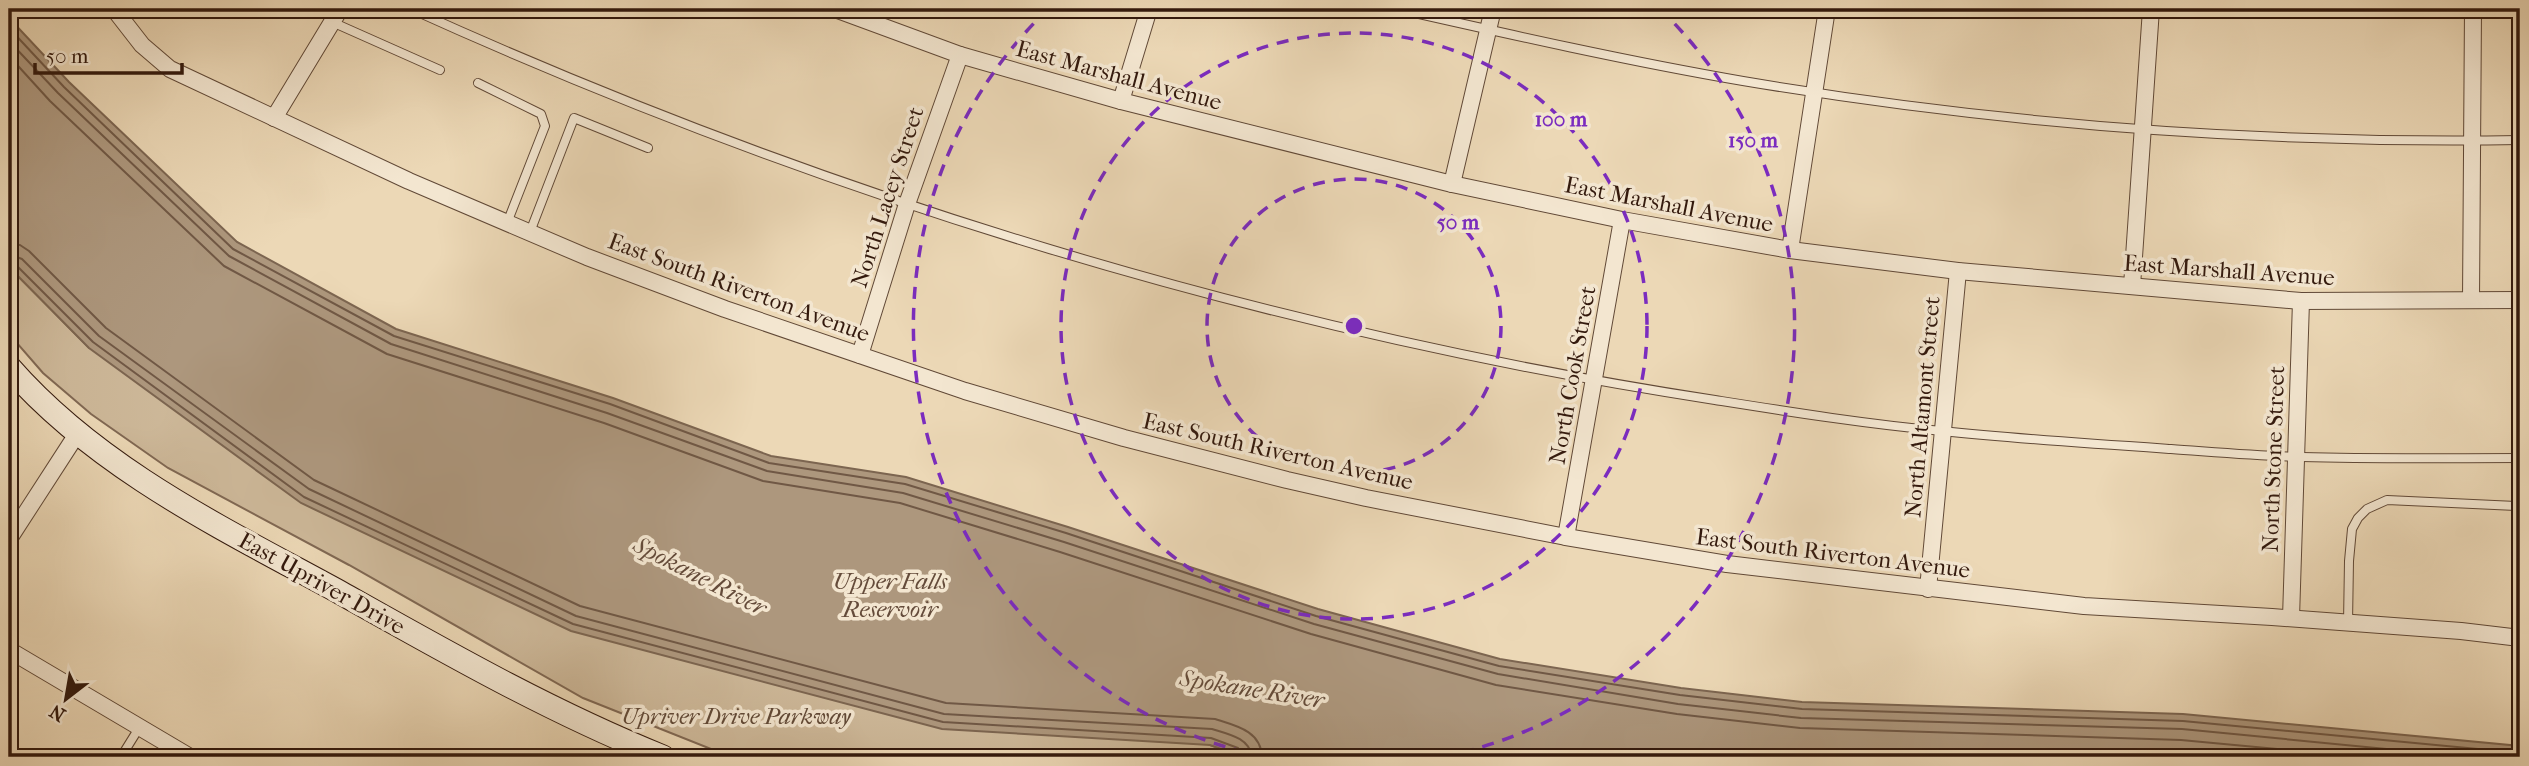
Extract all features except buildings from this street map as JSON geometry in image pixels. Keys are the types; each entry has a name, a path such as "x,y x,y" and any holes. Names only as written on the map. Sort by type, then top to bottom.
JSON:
{"street":[{"name":"East South Riverton Avenue","path":"114,9 142,45 160,62 183,76 587,257 725,309 860,355 1004,402 1199,458 1366,498 1566,537 1727,564 2084,606 2291,618 2520,638"},
{"name":"East Marshall Avenue","path":"835,9 960,55 1121,102 1452,184 1622,220 1790,250 1958,271 2301,301 2520,300"},
{"path":"1121,102 1149,9"},
{"path":"1452,184 1493,9"},
{"path":"1790,250 1827,9"},
{"path":"2132,286 2151,9"},
{"path":"2471,300 2473,9"},
{"path":"274,118 336,16"},
{"name":"North Lacey Street","path":"860,355 907,204 960,55"},
{"name":"North Cook Street","path":"1566,537 1622,220"},
{"name":"North Altamont Street","path":"1928,589 1958,271"},
{"name":"North Stone Street","path":"2291,618 2301,301"},
{"name":"East Upriver Drive","path":"9,367 77,434 149,484 480,670 616,738 663,757"},
{"path":"9,539 77,434"},
{"path":"9,650 190,757"}],"lane":[{"path":"411,9 632,104 907,204 1156,281 1403,343 1594,381 1820,416 1942,431 2296,457 2520,458"},
{"path":"1397,9 1657,66 1985,114 2292,137 2410,141 2520,140"},
{"path":"336,16 440,70"},
{"path":"478,83 541,114 545,126 507,223"},
{"path":"530,232 574,118 648,148"},
{"path":"2348,623 2349,561 2353,529 2358,518 2367,509 2387,500 2516,506"},
{"path":"121,757 139,728"}],"green space":[{"name":"Upriver Drive Parkway","path":"9,267 89,348 1244,757 731,757 583,698 349,565 168,468 91,414 43,373 9,334"}],"water":[{"name":"Upper Falls Reservoir","path":"9,18 69,82 237,242 396,329 613,398 771,456 906,477 1318,609 1500,659 1681,688 1802,702 2183,714 2520,746 2520,757 1244,757 1210,745 942,729 571,631 301,503 89,348 9,267"}],"water label":[{"name":"Spokane River","path":"700,576"},
{"name":"Spokane River","path":"1252,689"}]}
